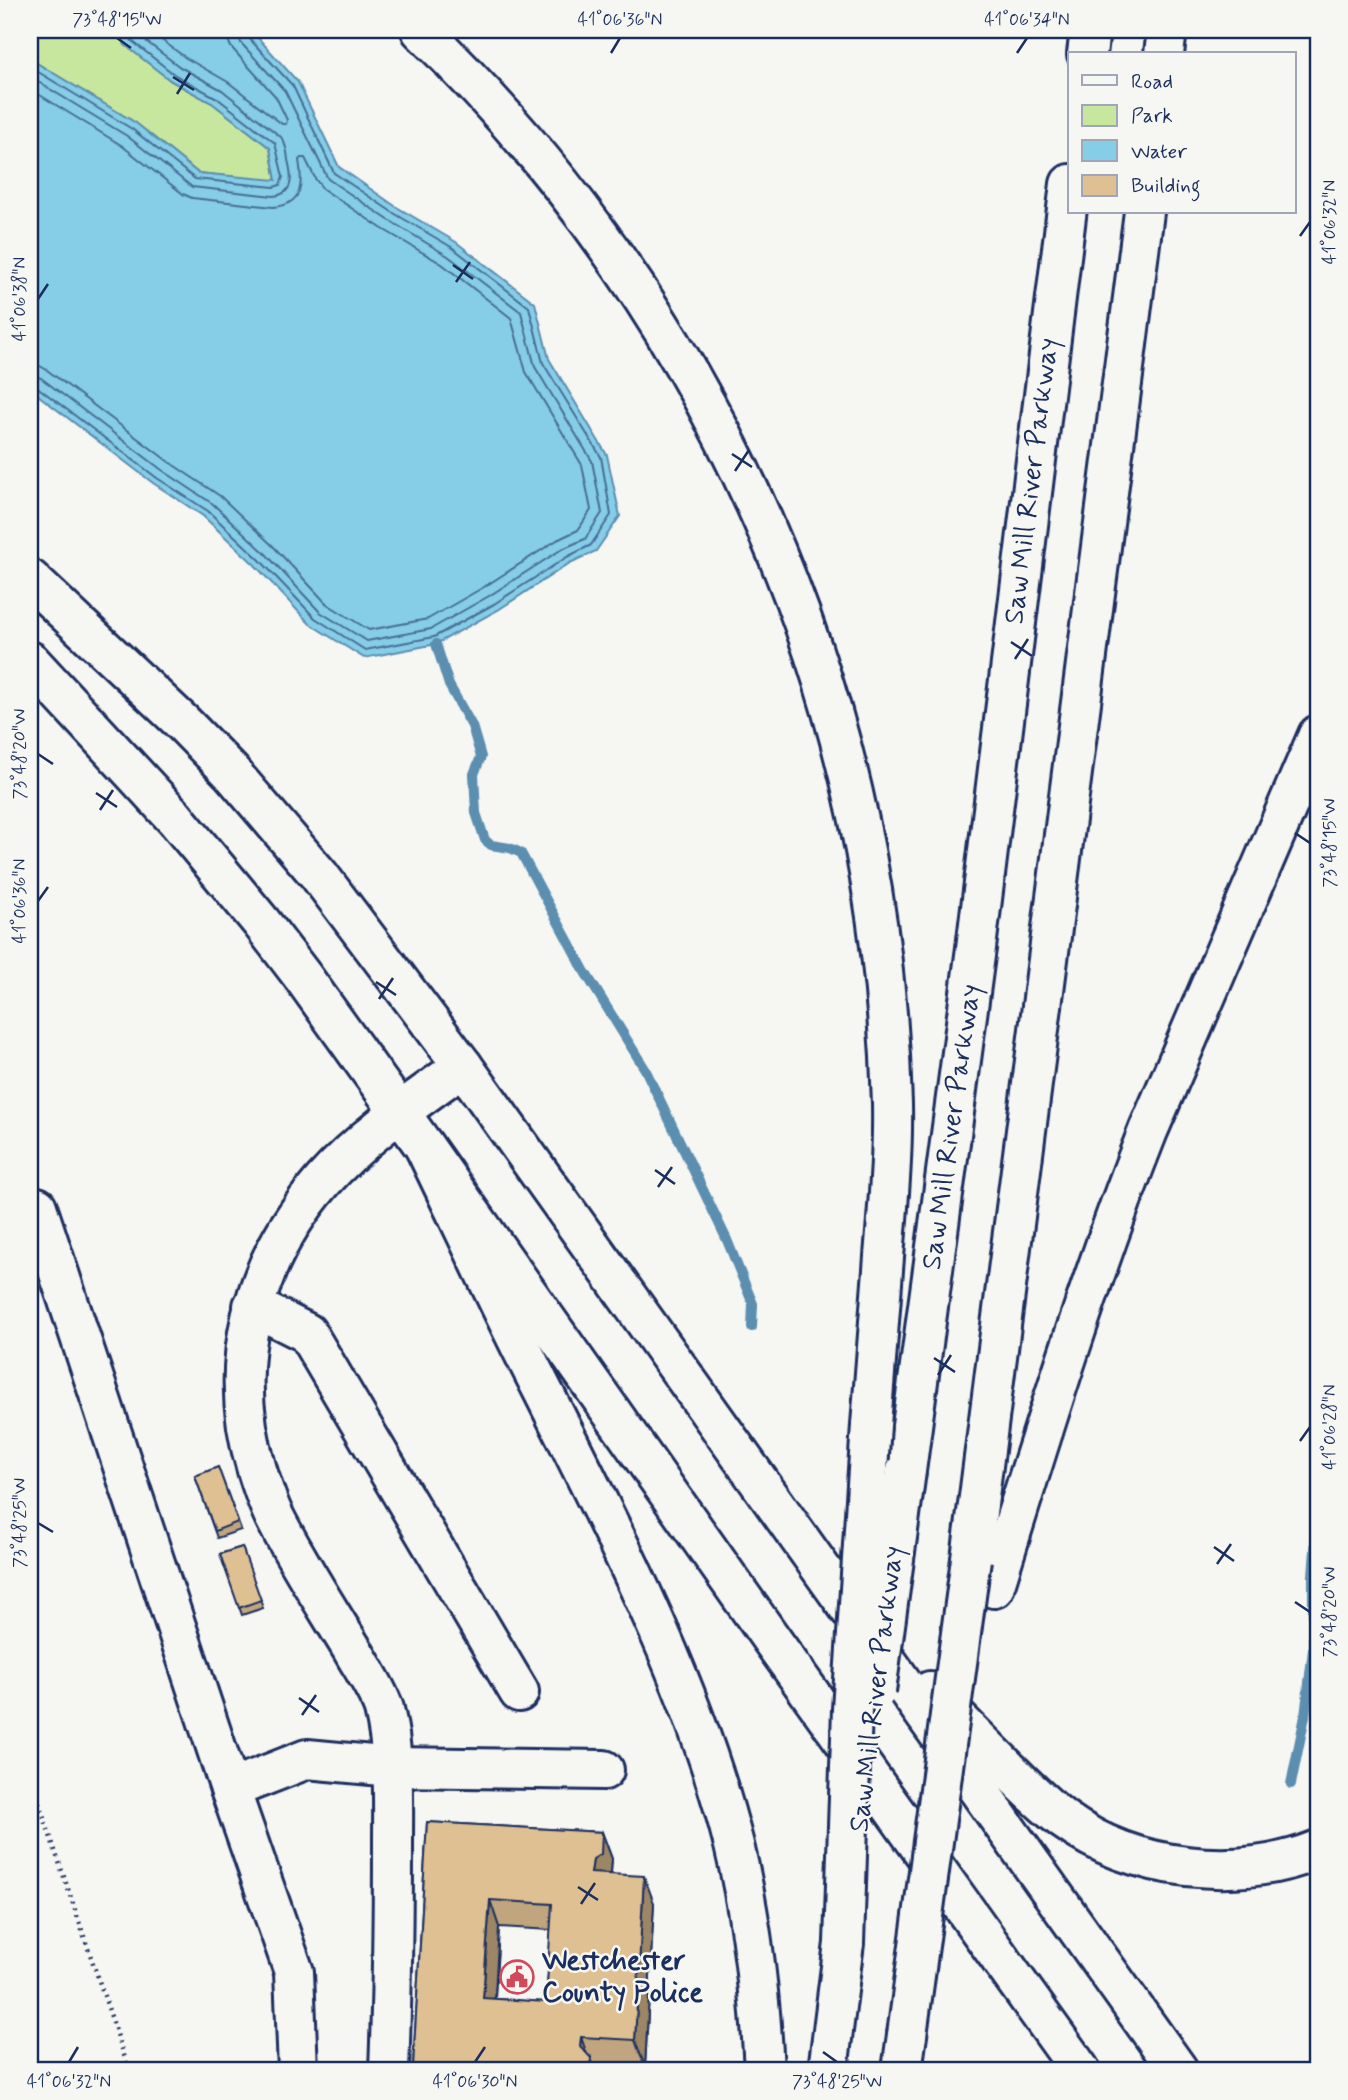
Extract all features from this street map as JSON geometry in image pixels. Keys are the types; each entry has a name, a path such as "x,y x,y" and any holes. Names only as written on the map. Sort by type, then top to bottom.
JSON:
{"main road":[{"path":"421,30 480,90 553,173 607,244 663,328 712,414 755,504 794,597 825,687 866,854 883,971 892,1107 889,1199 852,1709 844,1943"},
{"path":"1087,52 1090,30"},
{"path":"1164,52 1167,30"},
{"name":"Saw Mill River Parkway","path":"828,2070 976,948 1068,200"},
{"path":"905,2052 947,1736 982,1573 1144,214"},
{"path":"30,579 232,772 319,875 463,1066 1178,2070"},
{"path":"30,661 127,764 218,869 303,977 750,1610 1080,2070"},
{"path":"982,1573 1148,1131 1318,735"},
{"path":"389,2070 394,1947 393,1767 383,1707 273,1515 252,1454 245,1415 246,1338 253,1306 265,1272 279,1242 302,1207 326,1178 400,1112 463,1066"},
{"path":"424,1146 543,1392 608,1519 655,1621 694,1718 720,1797 740,1875 756,1969 764,2070"},
{"path":"37,1207 230,1789 294,1972 298,2070"},
{"path":"253,1306 307,1333 519,1692"},
{"path":"852,1613 1041,1801 1088,1835 1137,1855 1197,1866 1267,1865 1302,1857 1318,1850"},
{"path":"230,1789 307,1759 393,1767 604,1770"}],"path":[{"path":"30,1776 129,2070"}],"green space":[{"path":"30,30 120,30 125,45 171,81 212,103 270,148 276,181 198,173 136,123 30,59"}],"water":[{"path":"120,30 251,30 298,82 339,167 395,206 456,242 535,303 549,359 607,455 620,516 596,551 570,563 498,610 436,644 364,658 310,624 254,564 203,516 153,483 30,389 30,59 136,123 198,173 276,180 270,148 212,103 171,81 125,45"}],"building":[{"path":"218,1467 238,1522 215,1531 195,1476"},
{"path":"242,1547 261,1600 239,1608 220,1554"},
{"path":"427,1822 602,1832 601,1854 593,1859 591,1873 644,1876 635,2040 581,2037 580,2046 591,2058 590,2070 463,2070 413,2067","holes":["490,1900 552,1904 546,2002 483,1998"]}],"waterway":[{"path":"436,644 449,685 472,726 481,757 474,774 476,813 485,840 491,845 521,853 585,972 645,1069 727,1240 753,1304 752,1327"},
{"path":"1291,1784 1305,1716 1313,1649 1313,1576 1318,1510"}],"place":[{"name":"Westchester County Police","path":"517,1977"}]}
